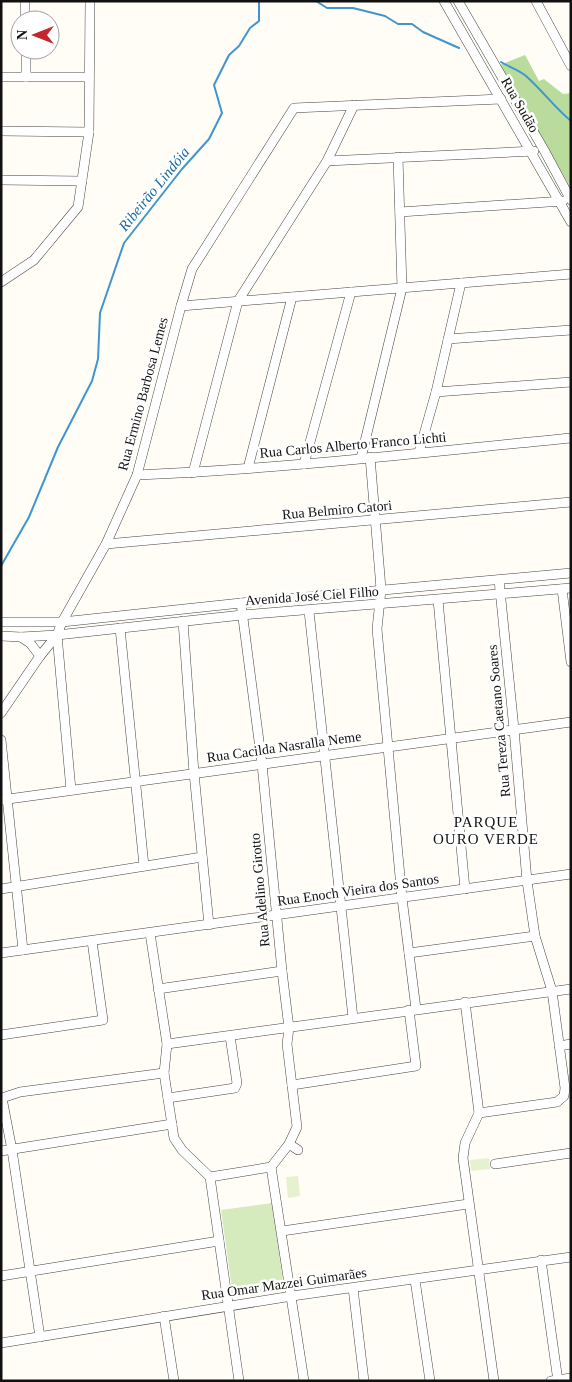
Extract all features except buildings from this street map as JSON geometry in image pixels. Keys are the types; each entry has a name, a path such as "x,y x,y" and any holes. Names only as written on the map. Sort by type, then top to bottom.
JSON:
{"street":[{"path":"1,282 34,260 78,207 89,132 90,1"},
{"name":"Rua Sudão","path":"444,1 571,222"},
{"name":"Rua Sudão","path":"458,1 571,200"},
{"path":"536,1 571,66"},
{"path":"459,26 470,23"},
{"path":"26,60 26,77"},
{"path":"1,77 89,77"},
{"path":"193,473 238,301 327,161 354,105 501,99"},
{"name":"Rua Ermino Barbosa Lemes","path":"1,713 56,635 106,544 137,475 192,269 294,108 354,105"},
{"path":"1,131 89,132"},
{"path":"327,161 544,150"},
{"path":"292,1085 416,1066 409,953 376,629 381,590 375,520 366,458 402,288 398,157"},
{"path":"1,180 82,181"},
{"path":"400,212 571,200"},
{"path":"181,306 571,274"},
{"path":"420,452 461,283"},
{"path":"304,464 351,292"},
{"path":"248,468 292,297"},
{"path":"448,339 571,330"},
{"path":"436,392 571,382"},
{"name":"Rua Carlos Alberto Franco Lichti","path":"137,475 193,473 304,464 571,438"},
{"name":"Rua Belmiro Catori","path":"106,544 571,502"},
{"name":"Avenida José Ciel Filho","path":"1,622 62,622 241,603 571,573"},
{"name":"Rua Tereza Caetano Soares","path":"479,1113 557,1102 564,1096 565,1088 552,991 535,936 527,881 499,580"},
{"path":"566,588 571,662"},
{"name":"Avenida José Ciel Filho","path":"1,636 56,635 242,615 309,611 566,588"},
{"path":"438,600 465,889"},
{"name":"Rua Adelino Girotto","path":"241,603 262,764 289,1028 287,1044 297,1127 291,1141"},
{"path":"309,611 353,1018"},
{"path":"183,622 194,773 209,925"},
{"path":"120,628 134,782 144,866"},
{"path":"56,635 71,790"},
{"path":"21,637 30,643 40,656 53,657 59,660"},
{"name":"Rua Cacilda Nasralla Neme","path":"5,799 571,722"},
{"path":"1,740 5,799 23,950"},
{"path":"1,889 202,857"},
{"name":"Rua Enoch Vieira dos Santos","path":"1,954 571,874"},
{"path":"150,933 166,1044 164,1073 174,1138 182,1150 210,1177 239,1381"},
{"path":"409,953 535,936"},
{"path":"1,1035 103,1020 92,941"},
{"path":"158,989 282,971"},
{"path":"166,1044 571,988"},
{"path":"465,1002 479,1113 463,1150 468,1204 494,1381"},
{"path":"168,1098 234,1088 237,1083 230,1036"},
{"path":"560,1046 571,1044"},
{"path":"40,1337 12,1150 2,1098 5,1096 164,1073"},
{"path":"1,1151 172,1124"},
{"path":"210,1177 271,1167 291,1141 300,1146"},
{"path":"495,1164 571,1153"},
{"path":"271,1167 304,1381"},
{"path":"282,1231 468,1204"},
{"path":"1,1276 219,1241"},
{"name":"Rua Omar Mazzei Guimarães","path":"1,1343 292,1296 571,1257"},
{"path":"541,1260 556,1380 571,1378"},
{"path":"416,1280 430,1381"},
{"path":"353,1288 364,1381"},
{"path":"164,1316 174,1381"}],"green space":[{"path":"525,55 539,81 544,79 563,94 571,93 571,188 500,65"},
{"path":"489,1158 490,1169 471,1171 470,1160"},
{"path":"298,1176 300,1196 288,1198 286,1177"},
{"path":"272,1203 284,1288 233,1295 221,1210"}],"waterway":[{"name":"Ribeirão Lindóia","path":"1,566 29,517 58,447 92,381 98,359 100,313 124,243 182,169 209,139 222,113 214,85 229,55 239,46 250,28 259,21 259,1"},
{"path":"316,1 327,8 353,8 385,16 398,24 412,24 423,32 459,48"},
{"path":"501,62 526,76 571,121"}],"district":[{"name":"PARQUE OURO VERDE","path":"486,830"}]}
